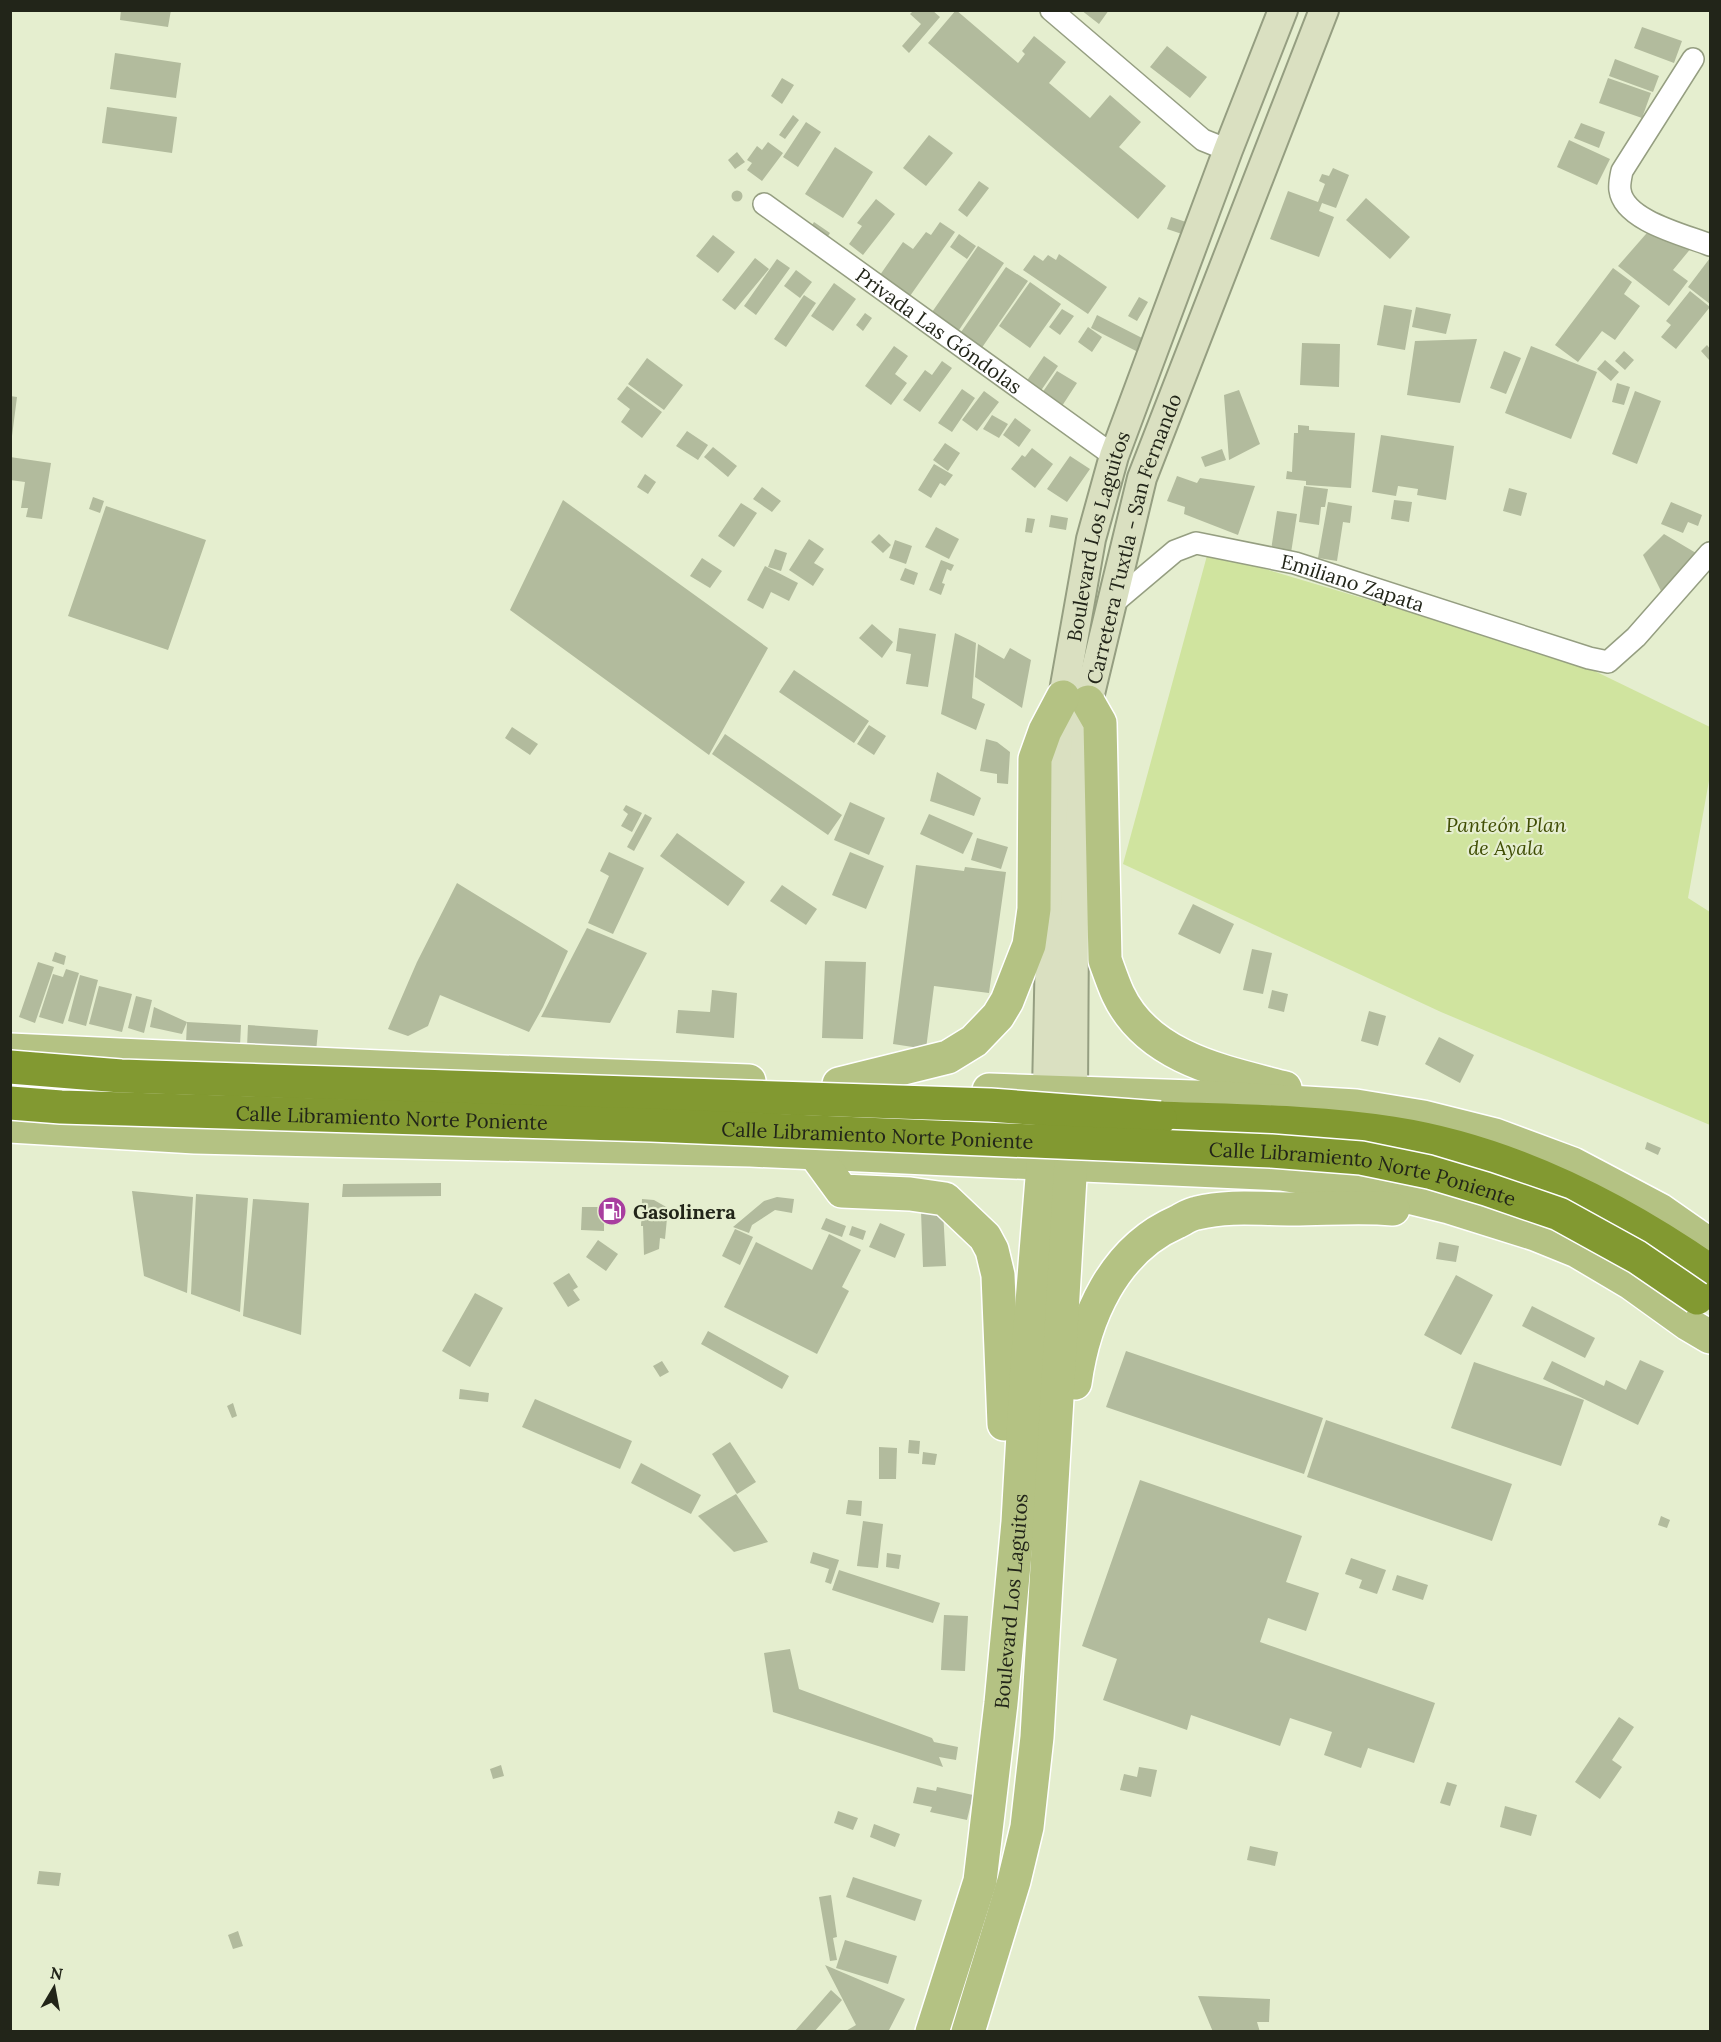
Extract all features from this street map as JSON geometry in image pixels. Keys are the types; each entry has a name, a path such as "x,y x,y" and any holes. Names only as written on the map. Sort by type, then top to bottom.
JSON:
{"highway":[{"name":"Calle Libramiento Norte Poniente","path":"10,1067 121,1076 990,1105 1160,1118 1318,1125 1392,1133 1463,1148 1533,1173 1604,1205 1664,1239 1706,1293"},
{"name":"Calle Libramiento Norte Poniente","path":"10,1103 61,1107 651,1125 1270,1151 1361,1158 1429,1172 1559,1214 1706,1293"}],"main road":[{"name":"Boulevard Los Laguitos","path":"1060,1093 1052,853 1075,700 1091,539 1114,456 1228,150 1283,10"},
{"name":"Carretera Tuxtla - San Fernando","path":"1075,700 1111,604 1142,478 1324,10"},
{"path":"839,1084 948,1057 974,1041 998,1016 1007,1001 1029,945 1034,909 1035,759 1045,731 1075,700 1100,723 1105,960 1118,996 1136,1021 1159,1043 1196,1063 1356,1106 1423,1117 1495,1135 1573,1164 1660,1210 1710,1245"},
{"path":"10,1050 1356,1106"},
{"path":"1058,1163 1060,1093"},
{"name":"Calle Libramiento Norte Poniente","path":"10,1126 195,1137 492,1143 815,1154 1281,1174 1380,1190 1449,1207 1526,1231 1577,1251 1631,1283 1710,1337"},
{"path":"815,1154 842,1191 910,1194 945,1199 985,1236 992,1250 998,1275 1005,1476 1009,1505 1018,1522"},
{"name":"Boulevard Los Laguitos","path":"932,2031 980,1881 1001,1703 1018,1522 1027,1364 1058,1163"},
{"name":"Boulevard Los Laguitos","path":"968,2031 1003,1921 1027,1827 1037,1737 1051,1527 1058,1163"},
{"path":"1051,1527 1057,1505 1078,1355 1089,1320 1111,1278 1132,1251 1163,1228 1196,1213 1229,1208 1416,1210 1449,1207"}],"street":[{"path":"1051,10 1203,140 1228,150"},
{"path":"1693,59 1622,171 1620,190 1624,202 1633,212 1653,224 1710,245"},
{"name":"Privada Las Góndolas","path":"764,204 1114,456"},
{"name":"Emiliano Zapata","path":"1111,604 1175,551 1196,543 1295,563 1589,658 1608,662 1636,637 1710,554"}],"green space":[{"name":"Panteón Plan de Ayala","path":"1208,552 1574,661 1710,727 1710,775 1688,898 1710,912 1710,1125 1441,1012 1123,864"}],"building":[{"path":"121,10 171,10 168,27 120,20"},
{"path":"914,10 932,10 940,17 909,53 902,46 921,24 910,14"},
{"path":"956,10 1018,63 1025,54 1022,51 1034,36 1066,62 1049,83 1090,118 1110,95 1141,122 1119,147 1166,186 1138,219 928,43"},
{"path":"1081,10 1109,10 1099,24"},
{"path":"1642,27 1682,41 1674,63 1634,48"},
{"path":"1167,46 1207,77 1190,98 1150,67"},
{"path":"115,53 181,63 176,98 110,89"},
{"path":"1615,59 1659,76 1653,92 1609,76"},
{"path":"782,78 794,85 782,104 771,96"},
{"path":"1608,78 1651,93 1642,118 1599,103"},
{"path":"107,107 177,117 172,153 102,143"},
{"path":"793,115 799,120 785,139 779,135"},
{"path":"806,122 821,132 798,167 783,157"},
{"path":"1581,123 1605,132 1599,148 1574,138"},
{"path":"929,135 953,153 926,186 903,168"},
{"path":"1569,140 1610,159 1597,185 1557,167"},
{"path":"768,142 783,153 762,181 747,170 752,163 747,160 757,146 762,150"},
{"path":"835,147 873,172 843,218 805,194"},
{"path":"737,152 745,162 735,169 728,160"},
{"path":"1333,168 1349,175 1336,208 1322,203 1319,211 1334,217 1319,257 1270,239 1288,191 1318,202 1325,184 1319,181 1322,174 1329,176"},
{"path":"979,181 989,188 967,217 958,210"},
{"path":"737,191 741,192 741,200 737,201 733,200 732,196 733,192"},
{"path":"1366,198 1410,237 1390,259 1346,220"},
{"path":"876,199 895,214 863,255 849,244 862,226 857,223"},
{"path":"1171,217 1189,223 1185,235 1167,229"},
{"path":"814,222 830,233 823,244 807,233"},
{"path":"940,222 955,232 910,296 880,275 903,242 913,249 926,232 931,235"},
{"path":"1653,226 1692,247 1673,270 1688,281 1669,306 1618,266"},
{"path":"959,234 976,246 967,259 950,247"},
{"path":"713,235 735,252 718,273 696,256"},
{"path":"978,246 1004,263 957,333 930,315"},
{"path":"1059,254 1107,287 1088,314 1023,270 1034,255 1043,261 1048,255 1056,260"},
{"path":"755,258 769,269 735,310 722,300"},
{"path":"1710,258 1710,304 1688,287"},
{"path":"777,259 790,268 756,315 744,306"},
{"path":"1006,267 1028,281 981,349 959,335"},
{"path":"1613,268 1632,282 1624,294 1640,306 1615,340 1602,331 1578,362 1555,345"},
{"path":"796,270 812,282 800,298 784,286"},
{"path":"1030,282 1061,304 1030,348 999,326"},
{"path":"834,283 856,299 833,331 811,316"},
{"path":"1690,291 1710,307 1676,349 1661,337 1671,325 1666,321"},
{"path":"804,295 816,303 786,347 774,339"},
{"path":"1139,297 1148,302 1137,321 1128,316"},
{"path":"1384,305 1412,310 1405,350 1377,345"},
{"path":"1416,307 1451,314 1446,334 1412,327"},
{"path":"1062,309 1074,316 1060,335 1049,327"},
{"path":"865,313 872,318 863,331 856,325"},
{"path":"1097,315 1146,340 1140,353 1091,328"},
{"path":"1088,327 1102,337 1092,352 1078,342"},
{"path":"1477,339 1460,403 1407,395 1415,341"},
{"path":"1302,343 1340,344 1339,387 1300,385"},
{"path":"1707,345 1710,349 1710,361 1701,351"},
{"path":"894,346 908,356 895,374 907,383 891,405 865,386"},
{"path":"1531,346 1597,372 1571,439 1505,413"},
{"path":"1504,351 1521,358 1506,394 1490,388"},
{"path":"1624,351 1634,360 1625,370 1615,361"},
{"path":"1044,356 1058,366 1040,392 1026,382"},
{"path":"647,358 683,385 664,410 628,384"},
{"path":"1605,360 1619,372 1611,381 1597,369"},
{"path":"942,361 952,368 920,412 903,400 925,370 932,375"},
{"path":"1057,371 1077,383 1062,406 1042,393"},
{"path":"1617,383 1630,387 1624,405 1612,402"},
{"path":"627,386 662,412 642,438 621,422 630,409 617,399"},
{"path":"962,389 975,398 952,432 938,423"},
{"path":"1239,390 1260,444 1229,460 1224,395"},
{"path":"984,391 999,402 977,431 962,420"},
{"path":"1635,391 1661,401 1637,464 1612,454"},
{"path":"10,396 17,397 12,436 10,435"},
{"path":"992,415 1008,424 999,438 983,429"},
{"path":"1015,418 1031,430 1019,447 1003,435"},
{"path":"1298,425 1309,426 1309,430 1355,433 1351,488 1306,485 1306,481 1286,479 1287,471 1292,472 1294,433 1298,433"},
{"path":"687,431 708,445 698,460 676,446"},
{"path":"1381,435 1454,446 1446,500 1417,495 1418,489 1398,486 1396,496 1372,492"},
{"path":"945,443 960,453 948,471 933,460"},
{"path":"713,447 737,466 728,477 704,457"},
{"path":"1032,448 1053,464 1035,488 1011,469 1022,455 1025,457"},
{"path":"1222,449 1226,460 1205,467 1201,457"},
{"path":"1070,456 1090,469 1067,502 1047,489"},
{"path":"10,457 51,463 42,519 26,517 28,508 21,508 25,482 10,480"},
{"path":"934,464 953,475 945,486 940,483 931,498 918,490"},
{"path":"645,474 656,482 648,494 637,487"},
{"path":"1177,476 1197,483 1200,478 1255,486 1238,535 1184,514 1185,507 1167,501"},
{"path":"1304,486 1328,489 1325,507 1321,507 1319,525 1299,522"},
{"path":"762,487 781,501 772,512 753,499"},
{"path":"1509,488 1527,493 1521,516 1503,511"},
{"path":"93,497 104,501 100,513 89,509"},
{"path":"563,500 768,648 709,755 510,610"},
{"path":"1394,500 1412,502 1409,522 1391,519"},
{"path":"1328,502 1352,506 1350,523 1343,522 1337,561 1318,558"},
{"path":"1671,502 1702,515 1698,526 1688,522 1683,533 1661,524"},
{"path":"741,503 757,513 734,547 718,536"},
{"path":"106,506 206,540 168,650 68,616"},
{"path":"1277,511 1297,514 1291,553 1271,550"},
{"path":"1051,515 1068,518 1066,530 1049,527"},
{"path":"1027,518 1035,519 1032,533 1025,532"},
{"path":"936,527 959,539 949,559 925,547"},
{"path":"879,534 891,545 883,553 871,542"},
{"path":"1664,534 1696,553 1661,591 1643,555"},
{"path":"809,539 824,549 814,563 824,569 813,586 789,570"},
{"path":"895,540 912,546 906,564 889,558"},
{"path":"775,549 787,553 781,571 768,567"},
{"path":"702,558 722,571 710,588 690,576"},
{"path":"941,560 954,565 951,571 947,569 941,595 929,590"},
{"path":"765,566 798,583 789,601 771,592 763,609 747,600"},
{"path":"905,568 918,573 914,585 900,580"},
{"path":"872,624 893,642 882,658 859,638"},
{"path":"899,628 936,634 928,687 906,684 911,654 896,651"},
{"path":"955,633 976,643 972,698 985,704 976,730 941,714"},
{"path":"978,644 1004,659 1010,648 1031,660 1022,708 975,677"},
{"path":"794,670 869,721 854,743 779,692"},
{"path":"869,725 886,736 874,755 857,744"},
{"path":"512,727 538,744 530,755 505,738"},
{"path":"725,734 842,815 828,835 712,754"},
{"path":"986,739 997,742 1010,752 1008,784 997,783 997,774 980,771"},
{"path":"937,772 981,798 974,816 930,801"},
{"path":"850,802 885,818 869,855 834,840"},
{"path":"626,805 642,813 632,832 621,826 628,814 623,810"},
{"path":"645,814 652,818 634,851 627,847"},
{"path":"929,814 973,833 963,854 920,834"},
{"path":"677,833 745,882 728,906 660,856"},
{"path":"977,838 1008,847 1001,869 971,860"},
{"path":"609,852 644,868 613,934 588,923 609,876 600,871"},
{"path":"850,852 884,866 866,909 832,895"},
{"path":"916,865 964,871 965,867 1006,872 989,993 934,986 926,1049 893,1044"},
{"path":"457,883 568,951 529,1032 440,995 428,1026 408,1036 388,1029 417,962"},
{"path":"782,885 817,909 806,925 770,901"},
{"path":"1193,904 1234,924 1220,954 1178,934"},
{"path":"587,928 647,953 610,1023 541,1017"},
{"path":"1252,949 1272,953 1263,994 1243,990"},
{"path":"55,952 66,956 64,965 52,961"},
{"path":"825,961 866,962 863,1039 822,1038"},
{"path":"38,962 54,967 35,1023 19,1017"},
{"path":"66,969 79,973 63,1024 39,1017 53,974 63,977"},
{"path":"80,975 98,980 86,1026 68,1021"},
{"path":"99,986 132,994 122,1032 89,1024"},
{"path":"712,990 737,993 734,1038 676,1033 678,1010 710,1012"},
{"path":"1272,990 1288,994 1284,1012 1268,1008"},
{"path":"136,996 152,1000 144,1033 128,1028"},
{"path":"154,1007 187,1022 182,1034 150,1027"},
{"path":"1369,1011 1386,1016 1378,1046 1361,1041"},
{"path":"187,1022 241,1025 240,1046 186,1043"},
{"path":"248,1025 318,1030 316,1052 247,1047"},
{"path":"1439,1037 1474,1055 1460,1083 1425,1064"},
{"path":"1647,1142 1661,1148 1658,1155 1645,1149"},
{"path":"441,1183 441,1196 342,1197 343,1184"},
{"path":"132,1191 193,1197 187,1293 144,1276"},
{"path":"196,1194 248,1198 240,1312 191,1294"},
{"path":"777,1197 794,1199 792,1213 775,1210 752,1225 749,1233 733,1227 764,1201"},
{"path":"253,1199 309,1203 301,1335 243,1316"},
{"path":"642,1199 654,1200 668,1208 665,1239 660,1238 659,1249 644,1255 643,1226 641,1226"},
{"path":"582,1207 604,1207 604,1231 581,1230"},
{"path":"943,1210 946,1266 923,1267 921,1211"},
{"path":"826,1218 846,1226 842,1237 821,1229"},
{"path":"880,1223 905,1234 895,1258 869,1247"},
{"path":"852,1226 866,1231 863,1240 849,1235"},
{"path":"735,1229 753,1237 740,1265 722,1256"},
{"path":"829,1234 861,1250 842,1287 849,1291 817,1354 724,1307 756,1242 812,1270"},
{"path":"598,1240 618,1254 606,1271 586,1257"},
{"path":"1439,1242 1459,1246 1456,1262 1436,1259"},
{"path":"569,1273 578,1287 573,1290 580,1300 568,1307 553,1283"},
{"path":"1456,1275 1493,1295 1461,1355 1424,1335"},
{"path":"475,1293 503,1308 470,1367 442,1351"},
{"path":"1532,1306 1595,1338 1585,1358 1522,1326"},
{"path":"708,1331 789,1376 782,1389 701,1344"},
{"path":"1126,1351 1323,1418 1304,1474 1106,1407"},
{"path":"1640,1360 1664,1371 1638,1425 1543,1379 1552,1361 1604,1386 1606,1380 1626,1390"},
{"path":"662,1361 669,1372 660,1377 653,1366"},
{"path":"1474,1362 1584,1400 1561,1466 1451,1428"},
{"path":"460,1389 489,1393 488,1402 459,1399"},
{"path":"535,1399 632,1441 620,1469 522,1427"},
{"path":"233,1403 237,1416 232,1418 227,1406"},
{"path":"1326,1420 1512,1484 1492,1541 1307,1477"},
{"path":"909,1440 920,1441 919,1454 908,1453"},
{"path":"730,1442 756,1482 737,1494 712,1454"},
{"path":"879,1447 897,1448 896,1479 879,1479"},
{"path":"923,1452 937,1454 935,1465 922,1464"},
{"path":"641,1463 701,1495 691,1514 631,1483"},
{"path":"1140,1480 1302,1536 1286,1582 1319,1593 1306,1631 1268,1618 1260,1642 1435,1703 1414,1763 1368,1748 1361,1768 1324,1755 1332,1732 1290,1718 1280,1746 1191,1715 1187,1730 1103,1700 1117,1659 1082,1646"},
{"path":"736,1494 768,1542 734,1552 698,1516"},
{"path":"848,1500 862,1501 861,1516 846,1514"},
{"path":"1661,1516 1670,1520 1667,1528 1658,1525"},
{"path":"863,1521 883,1524 878,1568 857,1566"},
{"path":"813,1552 839,1560 831,1584 825,1582 829,1569 810,1563"},
{"path":"887,1553 901,1555 899,1569 886,1567"},
{"path":"1351,1558 1386,1570 1377,1594 1359,1588 1362,1580 1345,1574"},
{"path":"839,1570 940,1603 933,1623 832,1590"},
{"path":"1397,1575 1428,1585 1423,1600 1392,1590"},
{"path":"944,1615 968,1616 965,1671 941,1670"},
{"path":"790,1649 799,1689 932,1738 934,1742 958,1747 956,1760 939,1757 943,1767 773,1712 764,1653"},
{"path":"1619,1717 1634,1727 1612,1760 1622,1767 1600,1799 1575,1782"},
{"path":"501,1765 504,1776 493,1779 490,1769"},
{"path":"1139,1767 1157,1770 1151,1797 1120,1790 1124,1774 1137,1777"},
{"path":"1447,1782 1457,1785 1450,1806 1440,1803"},
{"path":"917,1787 936,1791 937,1787 973,1795 967,1820 930,1812 932,1807 913,1803"},
{"path":"1505,1806 1537,1815 1531,1836 1500,1827"},
{"path":"838,1811 858,1818 853,1830 834,1823"},
{"path":"874,1824 900,1834 895,1847 870,1837"},
{"path":"1250,1846 1278,1852 1275,1866 1247,1860"},
{"path":"39,1871 61,1873 59,1886 37,1884"},
{"path":"853,1877 922,1900 915,1921 846,1897"},
{"path":"831,1895 837,1937 833,1938 837,1960 830,1961 819,1897"},
{"path":"238,1931 243,1946 233,1949 228,1935"},
{"path":"845,1940 897,1956 888,1984 836,1968"},
{"path":"825,1965 905,1999 888,2032 844,2032 856,2025"},
{"path":"831,1990 842,2000 814,2032 794,2032"},
{"path":"1198,1996 1270,1999 1269,2022 1257,2022 1260,2032 1213,2032"}],"place":[{"name":"Gasolinera","path":"612,1211"}]}
